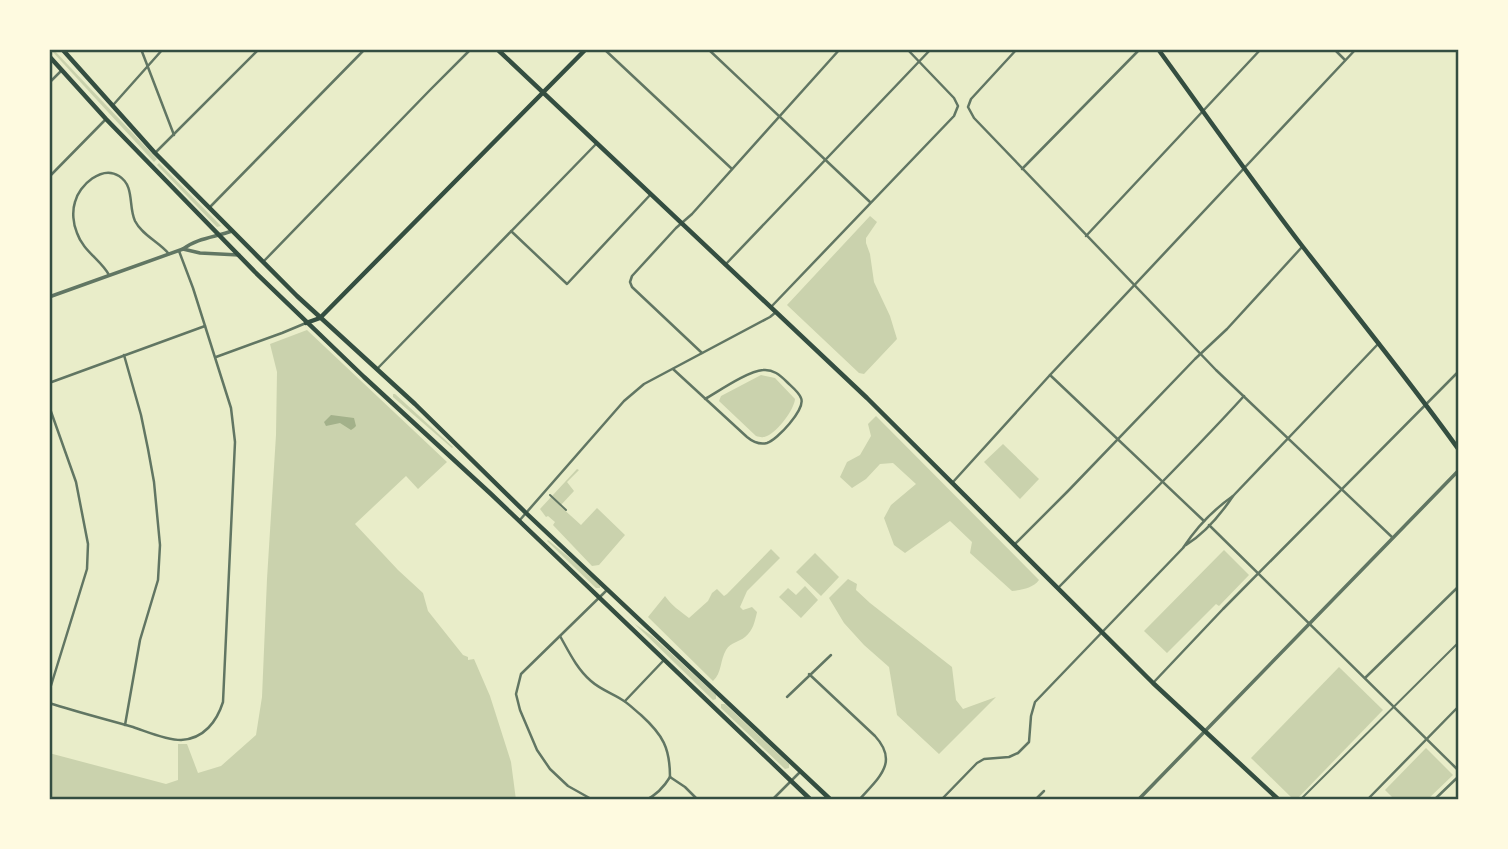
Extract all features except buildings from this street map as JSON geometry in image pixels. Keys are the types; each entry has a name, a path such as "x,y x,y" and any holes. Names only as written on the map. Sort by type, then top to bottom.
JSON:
{"main road":[{"path":"62,49 155,153 320,318 415,404 831,800"},
{"path":"498,49 873,404 1153,682 1279,800"},
{"path":"306,323 320,318 586,49"},
{"path":"1158,49 1245,169 1459,450"},
{"path":"49,55 219,236 306,323 519,521 811,800"},
{"path":"714,707 723,698"}],"street":[{"path":"141,49 174,135"},
{"path":"113,106 163,49"},
{"path":"155,153 259,49"},
{"path":"209,208 365,49"},
{"path":"263,262 471,49"},
{"path":"604,49 732,169"},
{"path":"708,49 870,202"},
{"path":"702,353 632,287 632,276 840,49"},
{"path":"519,521 624,401 644,384 769,317 870,202 954,116 958,106 954,98 907,49"},
{"path":"725,265 931,49"},
{"path":"1017,49 971,99 968,107 974,118 1216,370 1393,538"},
{"path":"1022,169 1140,49"},
{"path":"1086,236 1261,49"},
{"path":"1334,49 1345,60"},
{"path":"952,482 1356,49"},
{"path":"49,83 62,70"},
{"path":"49,177 106,118"},
{"path":"377,370 597,143"},
{"path":"109,275 105,267 81,242 74,222 75,201 81,189 98,174 113,173 123,179 130,194 135,220 144,233 169,254"},
{"path":"511,231 567,284 651,194"},
{"path":"49,297 181,250 211,236 232,231"},
{"path":"1014,544 1227,329 1303,246"},
{"path":"181,250 239,255"},
{"path":"49,703 182,740 195,736 214,723 223,702 235,442 231,408 181,250"},
{"path":"216,356 306,323"},
{"path":"49,383 205,326"},
{"path":"1183,548 1209,525 1233,496 1379,342"},
{"path":"124,355 155,482 160,545 158,580 140,640 125,725"},
{"path":"673,369 705,399 753,442 766,443 774,440 802,405 801,398 787,382 771,370 748,375 705,399"},
{"path":"1153,682 1459,371"},
{"path":"1050,375 1204,521"},
{"path":"1059,588 1244,397"},
{"path":"49,406 76,482 88,544 87,569 49,692"},
{"path":"1138,800 1459,470"},
{"path":"550,495 566,510"},
{"path":"941,800 977,763 984,759 1009,757 1018,753 1029,741 1035,702 1183,548 1204,521 1233,496"},
{"path":"1209,525 1459,771"},
{"path":"1365,678 1459,586"},
{"path":"593,800 568,786 550,769 537,750 516,694 521,674 608,589"},
{"path":"560,636 576,664 590,680 625,701 658,731 666,746 670,777 654,796 646,800"},
{"path":"1300,800 1459,642"},
{"path":"787,697 831,655"},
{"path":"625,701 664,660"},
{"path":"809,674 882,743 886,762 883,772 859,800"},
{"path":"1367,800 1459,706"},
{"path":"772,800 800,771"},
{"path":"1434,800 1459,776"},
{"path":"670,777 698,800"},
{"path":"1035,800 1044,790"}],"shaded area":[{"path":"50,49 53,49 157,159 154,162"},
{"path":"159,163 221,226 217,227 157,165"},
{"path":"870,216 877,222 866,238 874,282 890,316 897,339 864,374 859,373 787,305"},
{"path":"307,330 447,462 418,489 406,476 355,524 423,593 428,611 463,655 468,657 468,660 474,659 490,696 511,762 516,800 49,800 49,753 166,784 178,780 178,744 187,744 198,773 221,766 256,735 262,697 276,435 277,372 270,344"},
{"path":"761,375 775,378 795,399 792,409 780,425 762,437 756,436 719,401 721,396"},
{"path":"395,394 453,447 393,397"},
{"path":"331,415 354,418 356,426 351,430 340,423 326,426 324,422"},
{"path":"876,416 1039,580 1037,583 1012,591 970,553 972,542 950,521 905,553 894,545 884,518 891,505 916,484 893,463 880,464 866,479 852,488 840,477 847,462 860,455 871,436 868,424"},
{"path":"1003,444 1039,479 1020,499 984,462"},
{"path":"577,469 579,470 567,482 574,491 560,506 581,525 597,508 625,535 599,565 592,566 553,525 555,522 546,517 540,509"},
{"path":"548,540 587,572 600,588 596,588"},
{"path":"771,549 780,558 747,591 740,607 743,610 752,607 757,612 753,626 748,635 726,650 713,681 648,617 665,596 689,618 717,589 724,596 727,594"},
{"path":"1224,550 1249,575 1167,653 1144,631"},
{"path":"815,553 839,577 821,596 796,572"},
{"path":"848,579 857,584 856,590 870,603 952,667 956,700 963,709 996,697 939,754 897,715 889,667 844,623 829,598"},
{"path":"805,586 818,600 801,618 779,597 788,588 796,595"},
{"path":"610,600 716,695 716,699 713,700"},
{"path":"1339,667 1383,710 1294,800 1251,758"},
{"path":"721,704 725,704 789,764 789,768 785,769 721,708"},
{"path":"1426,748 1453,775 1427,800 1395,800 1385,790"}]}
